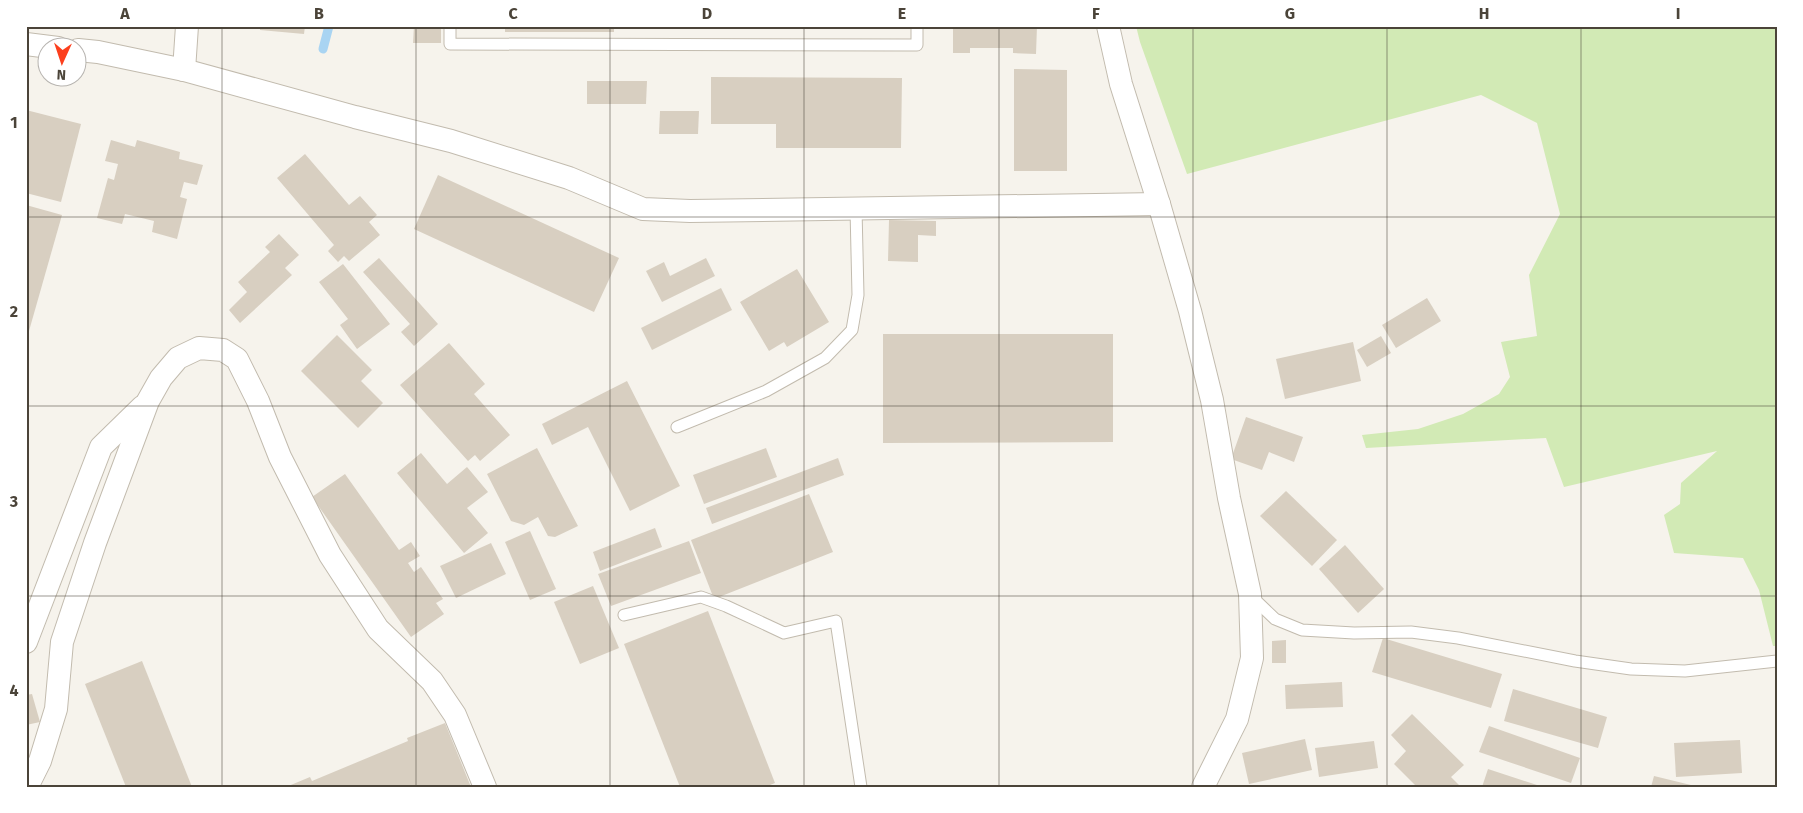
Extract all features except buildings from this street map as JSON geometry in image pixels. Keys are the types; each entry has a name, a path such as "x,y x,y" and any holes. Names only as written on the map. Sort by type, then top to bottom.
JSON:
{"street":[{"path":"184,70 187,26"},
{"path":"1108,26 1121,84 1160,204 1190,311 1212,400 1229,498 1250,594 1252,658 1237,719 1203,787"},
{"path":"88,51 184,70 460,144 568,178 643,209 856,209 1160,204"},
{"path":"27,787 40,761 56,709 62,642 95,543 148,401 161,378 178,358 199,348 223,350 238,359 258,401 280,457 330,555 378,629 432,681 455,715 485,787"},
{"path":"26,642 101,448 148,401"}],"lane":[{"path":"450,26 450,44 917,45 917,26"},
{"path":"677,427 766,392 825,358 852,330 858,295 856,209"},
{"path":"1250,594 1275,619 1302,630 1411,632 1458,638 1575,661 1631,669 1685,671 1777,661"},
{"path":"624,615 701,597 726,606 784,633 836,621 861,787"}],"green space":[{"path":"1136,26 1777,26 1777,646 1773,646 1759,590 1743,558 1674,553 1664,515 1680,504 1681,483 1717,451 1564,487 1546,438 1366,448 1362,435 1418,429 1463,414 1499,394 1510,377 1501,342 1537,336 1529,275 1560,214 1537,123 1481,95 1187,174"}],"waterway":[{"path":"323,49 329,26"}]}
